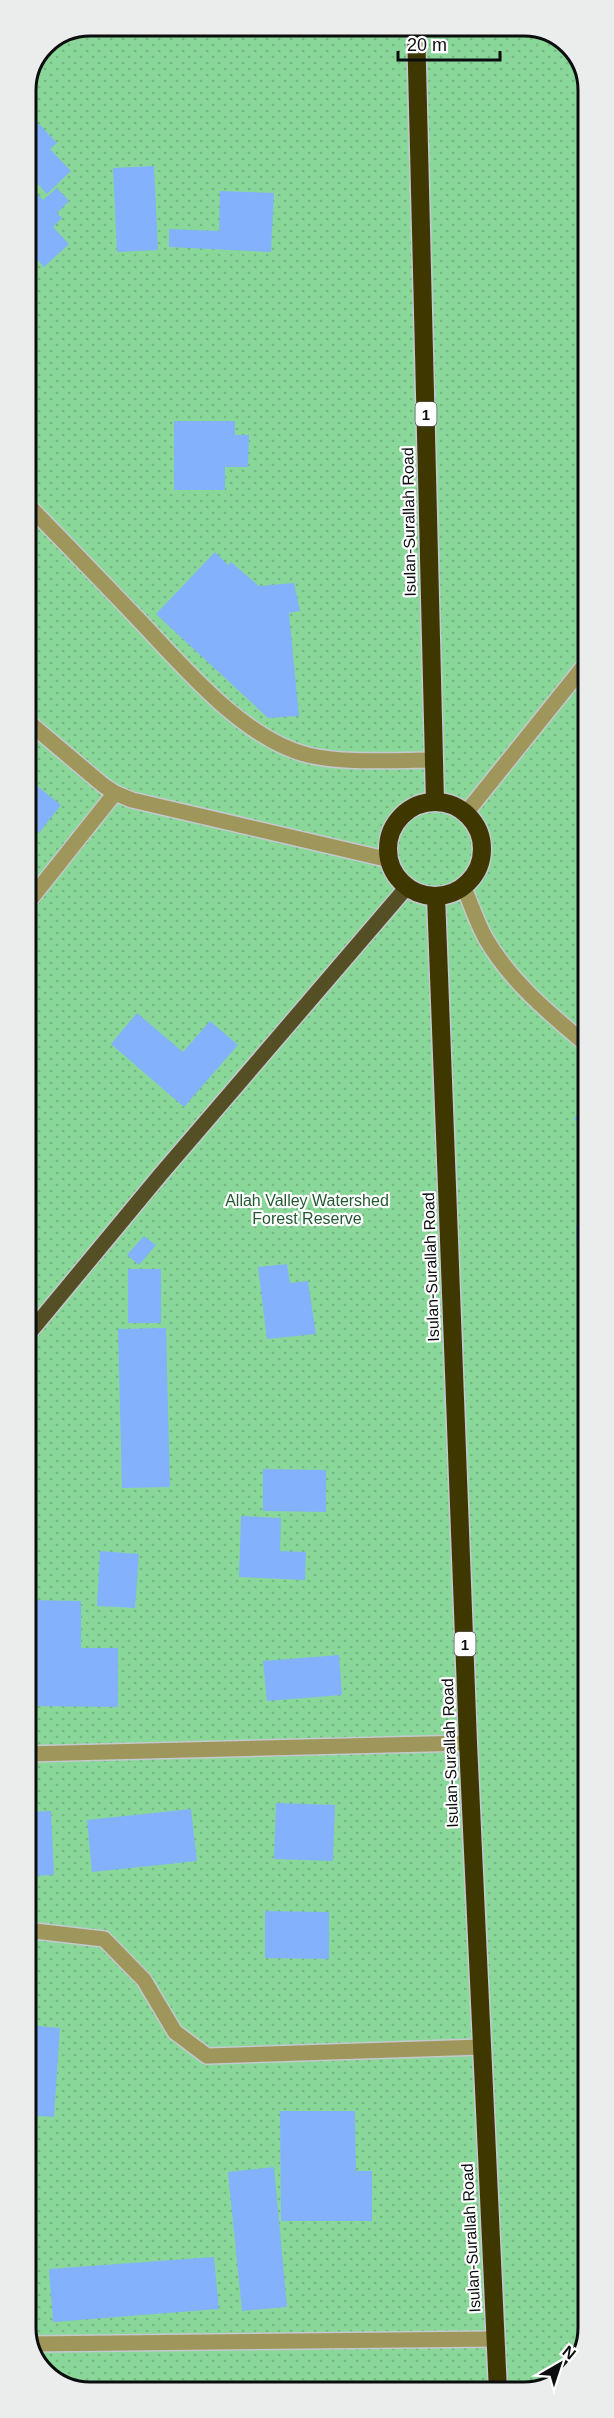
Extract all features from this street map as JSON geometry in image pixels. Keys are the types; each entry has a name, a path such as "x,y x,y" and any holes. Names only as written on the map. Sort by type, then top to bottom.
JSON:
{"highway":[{"name":"Isulan-Surallah Road","path":"416,36 435,802"},
{"path":"435,802 451,805 466,813 475,824 481,837 483,851 477,871 464,888 450,894 436,896 421,894 407,887 396,875 390,861 388,848 394,825 412,808 435,802"},
{"name":"Isulan-Surallah Road","path":"436,896 468,1743 497,2382"}],"main road":[{"path":"36,1325 161,1174 407,887"}],"street":[{"path":"36,513 199,682 250,727 276,743 308,755 341,759 435,760"},
{"path":"466,813 578,673"},
{"path":"36,729 91,776 115,793 132,800 390,861"},
{"path":"36,892 115,793"},
{"path":"464,888 485,938 510,974 542,1007 578,1038"},
{"path":"36,1754 468,1743"},
{"path":"36,1931 104,1940 144,1980 175,2032 207,2056 482,2047"},
{"path":"39,2344 495,2339"}],"green space":[{"name":"Allah Valley Watershed Forest Reserve","path":"527,36 545,40 560,49 571,63 577,80 578,2335 565,2364 551,2375 534,2381 87,2382 69,2378 54,2369 43,2355 37,2338 36,90 40,69 45,60 60,45 80,37"}],"building":[{"path":"36,123 57,143 50,149 71,171 47,194 36,182"},
{"path":"154,166 158,250 117,252 113,168"},
{"path":"57,188 69,201 57,213 62,218 53,227 69,244 44,267 36,258 36,193 43,200"},
{"path":"220,191 274,193 271,252 169,247 169,229 219,231"},
{"path":"174,421 235,421 235,435 249,435 248,467 225,467 225,490 174,490"},
{"path":"215,552 228,565 231,562 259,586 294,583 300,611 289,613 299,716 268,718 156,614"},
{"path":"36,785 61,805 39,833 36,831"},
{"path":"137,1013 183,1052 210,1021 238,1045 184,1107 111,1044"},
{"path":"576,1226 578,1226 578,1271"},
{"path":"144,1236 156,1245 139,1265 127,1255"},
{"path":"287,1264 290,1283 308,1281 316,1334 267,1339 258,1267"},
{"path":"128,1269 161,1269 161,1323 128,1323"},
{"path":"166,1328 170,1487 122,1488 118,1329"},
{"path":"263,1469 326,1470 326,1512 263,1511"},
{"path":"241,1516 281,1518 280,1551 306,1552 305,1580 239,1577"},
{"path":"100,1551 139,1554 135,1608 97,1606"},
{"path":"36,1600 81,1601 81,1648 118,1648 118,1707 36,1706"},
{"path":"339,1655 342,1695 267,1701 263,1661"},
{"path":"276,1803 335,1805 333,1861 274,1859"},
{"path":"191,1809 197,1861 92,1872 87,1820"},
{"path":"51,1811 54,1875 36,1876 36,1812"},
{"path":"265,1911 329,1912 329,1959 265,1958"},
{"path":"36,2026 60,2028 54,2117 36,2116"},
{"path":"280,2111 355,2111 356,2171 372,2171 372,2221 281,2221"},
{"path":"274,2167 287,2307 242,2311 228,2172"},
{"path":"214,2257 219,2309 53,2322 49,2269"}]}
